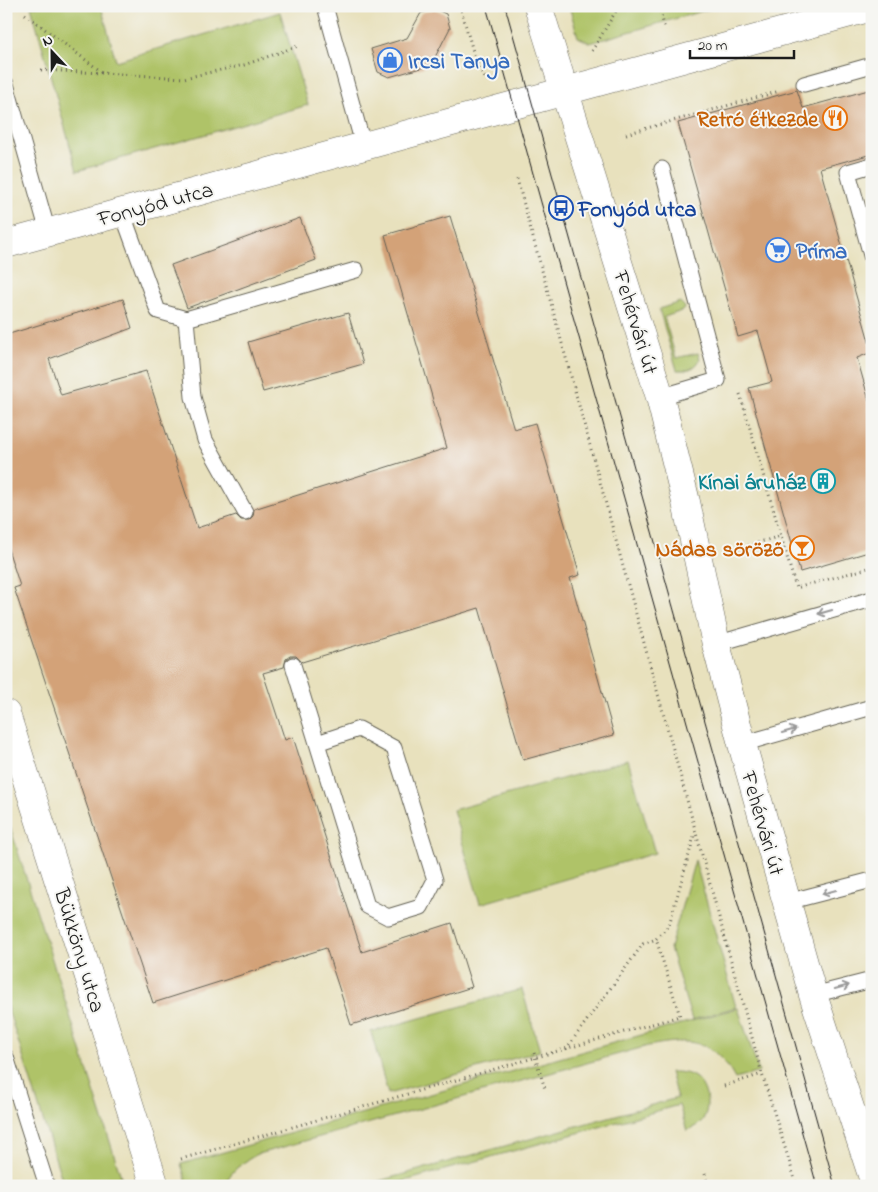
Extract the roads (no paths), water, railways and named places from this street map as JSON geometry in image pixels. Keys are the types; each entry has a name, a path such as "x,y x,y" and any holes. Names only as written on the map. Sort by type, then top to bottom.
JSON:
{"street":[{"name":"Fehérvári út","path":"538,6 660,397 686,502 716,644 742,744 813,995 871,1166"},
{"name":"Fonyód utca","path":"6,244 564,92 828,12 872,7"},
{"name":"Bükköny utca","path":"6,714 155,1186"}],"lane":[{"path":"325,6 364,148"},
{"path":"804,84 872,65"},
{"path":"6,84 48,232"},
{"path":"872,165 848,172 872,259"},
{"path":"660,397 718,380 662,169"},
{"path":"122,212 158,311 186,319 356,270"},
{"path":"186,319 193,396 205,440 245,512"},
{"path":"716,644 872,599"},
{"path":"292,665 316,743 367,906 388,917 421,907 435,880 394,748 359,730 316,743"},
{"name":"Fehérvári út","path":"742,744 872,707"},
{"name":"Fehérvári út","path":"787,902 872,880"},
{"path":"813,995 872,980"},
{"path":"6,1057 47,1186"}],"tram line":[{"path":"486,6 817,1186"},
{"path":"505,6 835,1186"}],"place":[{"name":"Ircsi Tanya","path":"390,60"},
{"name":"Retró étkezde","path":"835,118"},
{"name":"Fonyód utca","path":"561,208"},
{"name":"Príma","path":"778,250"},
{"name":"Kínai áruház","path":"823,481"},
{"name":"Nádas söröző","path":"802,548"}]}
